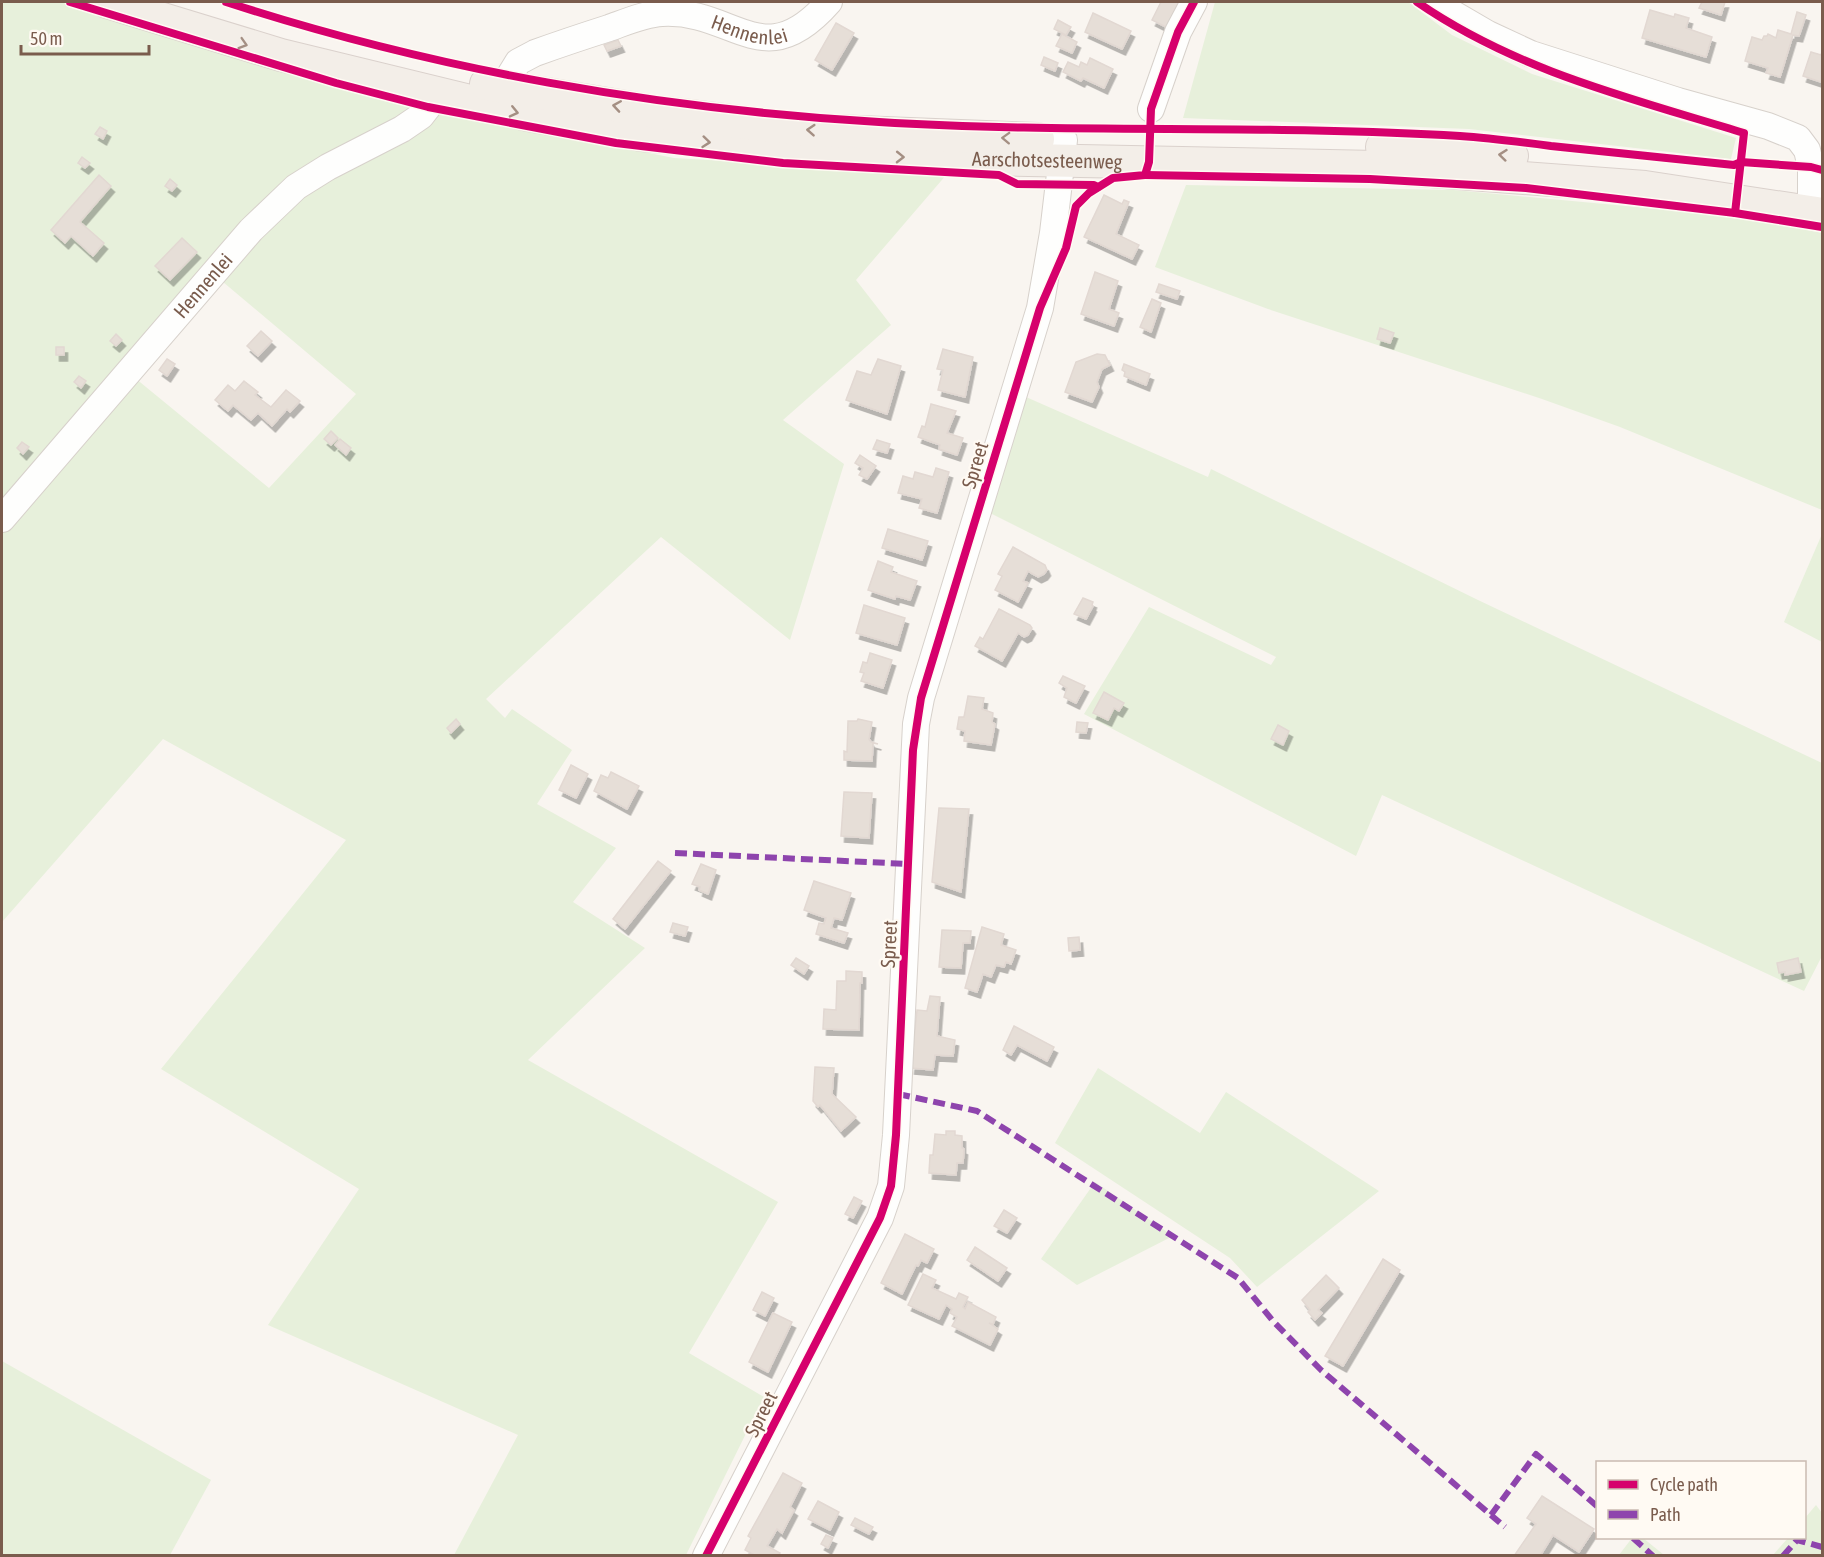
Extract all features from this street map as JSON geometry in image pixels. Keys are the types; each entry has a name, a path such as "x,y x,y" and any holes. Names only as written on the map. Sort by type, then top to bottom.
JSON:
{"main road":[{"name":"Aarschotsesteenweg","path":"107,2 281,55 433,93 528,115 642,135 885,157 1063,150"},
{"name":"Aarschotsesteenweg","path":"181,2 273,31 386,62 502,88 656,112 807,130 1063,150 1514,176 1817,202"}],"street":[{"name":"Hennenlei","path":"502,88 518,62 535,53 653,14 682,14 706,19 747,34 776,38 804,26 829,2"},
{"path":"1151,109 1178,32 1194,2"},
{"path":"1432,2 1488,34 1531,54 1678,101 1768,126 1798,138 1807,150 1817,202"},
{"name":"Hennenlei","path":"2,519 274,206 296,187 328,167 402,129 421,116 428,107 433,93"},
{"name":"Spreet","path":"706,1556 880,1218 891,1186 896,1135 916,724 921,698 1040,309 1053,233 1063,150"}],"green space":[{"path":"2,2 66,2 416,109 345,150 2,505"},
{"path":"1215,2 1408,2 1452,35 1532,74 1736,138 1731,159 1469,129 1183,118"},
{"path":"434,110 674,158 947,174 856,280 891,325 783,420 844,464 790,640 661,537 486,699 505,718 512,709 572,750 537,804 616,848 573,902 645,948 528,1060 778,1202 689,1353 764,1397 686,1555 454,1555 518,1435 268,1325 359,1189 161,1069 346,840 163,739 2,922 2,521 135,378 269,488 356,394 223,282 279,213 349,169"},
{"path":"1186,185 1454,190 1744,217 1822,233 1822,510 1620,427 1268,309 1155,267"},
{"path":"1026,397 1208,477 1211,469 1478,600 1822,763 1822,956 1804,991 1382,795 1356,856 1084,714 1149,607 1271,665 1276,657 988,512"},
{"path":"1822,534 1822,642 1784,622"},
{"path":"1098,1068 1200,1133 1226,1092 1379,1191 1257,1287 1230,1258 1055,1143"},
{"path":"1095,1182 1173,1236 1077,1285 1041,1259"},
{"path":"2,1361 211,1480 170,1555 2,1555"},
{"path":"1816,1505 1822,1513 1822,1555 1773,1555 1787,1539 1806,1539 1806,1517"},
{"path":"1631,1539 1644,1539 1664,1555 1619,1555"}],"building":[{"path":"1161,2 1179,2 1166,27 1152,20"},
{"path":"1702,2 1725,2 1721,15 1699,8"},
{"path":"1650,10 1674,17 1675,14 1689,18 1686,28 1712,37 1706,57 1642,38"},
{"path":"1797,12 1806,15 1799,36 1793,35 1780,77 1766,73 1768,68 1745,61 1752,37 1762,40 1768,34 1776,38 1778,30 1791,34"},
{"path":"1093,13 1131,31 1122,49 1085,32"},
{"path":"1058,20 1071,27 1066,35 1054,29"},
{"path":"836,23 854,33 832,70 815,60"},
{"path":"1062,34 1077,42 1072,53 1056,46"},
{"path":"618,40 621,46 607,51 604,45"},
{"path":"1811,52 1821,55 1822,52 1821,82 1803,76"},
{"path":"1044,57 1058,63 1055,71 1041,65"},
{"path":"1090,58 1113,69 1104,88 1083,78 1081,81 1063,72 1068,62 1079,67 1081,62 1087,65"},
{"path":"100,127 107,131 103,139 95,134"},
{"path":"82,157 90,163 85,168 78,163"},
{"path":"99,175 111,186 80,222 104,243 93,256 71,236 65,243 51,230"},
{"path":"170,179 177,185 172,191 165,186"},
{"path":"1104,195 1122,204 1124,200 1129,202 1116,234 1139,245 1132,259 1084,237"},
{"path":"182,238 197,252 170,280 155,266"},
{"path":"1095,272 1118,281 1109,309 1119,313 1114,326 1081,314"},
{"path":"1159,284 1180,291 1177,299 1156,292"},
{"path":"1152,299 1161,303 1151,332 1140,327"},
{"path":"1380,328 1394,333 1390,343 1377,339"},
{"path":"261,331 272,341 258,356 247,346"},
{"path":"116,334 122,340 116,346 110,341"},
{"path":"56,347 64,347 64,355 56,355"},
{"path":"943,349 973,357 965,397 938,390 943,370 937,369"},
{"path":"1097,354 1105,355 1110,365 1102,369 1097,382 1099,387 1092,402 1065,392 1076,362"},
{"path":"167,359 175,364 167,376 159,370"},
{"path":"878,359 901,366 887,414 846,400 857,371 871,375"},
{"path":"1124,364 1150,374 1146,385 1124,376 1125,372 1122,370"},
{"path":"79,376 86,381 81,388 74,382"},
{"path":"244,381 258,392 255,395 271,407 286,390 300,401 290,412 287,409 272,426 258,413 251,420 233,405 228,411 215,400 228,385 235,391"},
{"path":"931,404 956,411 947,433 963,438 957,455 939,449 940,445 918,437 922,426 925,427"},
{"path":"331,431 338,438 331,445 324,439"},
{"path":"340,439 351,448 346,455 335,445"},
{"path":"877,440 890,444 887,453 873,449"},
{"path":"22,442 29,447 23,454 17,448"},
{"path":"860,455 876,466 867,479 859,475 863,468 855,463"},
{"path":"936,468 949,472 937,513 919,508 922,499 898,493 903,476 913,479 915,472 933,477"},
{"path":"888,529 928,541 922,560 882,548"},
{"path":"1013,547 1045,565 1047,570 1038,577 1028,571 1023,581 1028,583 1018,602 995,590 1002,576 998,574"},
{"path":"878,561 893,567 891,572 917,581 910,600 896,596 895,599 868,590"},
{"path":"1083,598 1093,602 1086,619 1074,614"},
{"path":"864,605 905,618 897,645 856,633"},
{"path":"999,609 1032,628 1024,637 1018,633 1002,661 975,646 980,637 983,639"},
{"path":"870,653 892,660 883,688 861,681 864,673 860,672 863,662 867,663"},
{"path":"1063,676 1085,686 1076,703 1064,697 1067,688 1059,683"},
{"path":"1104,692 1124,703 1119,711 1114,708 1108,720 1093,713"},
{"path":"968,696 984,698 982,709 993,713 992,722 995,724 991,745 964,741 965,731 957,729 959,717 964,717"},
{"path":"456,719 460,724 451,733 447,728"},
{"path":"858,719 872,722 869,739 878,744 873,743 872,761 844,760 844,751 847,752 848,721"},
{"path":"1077,722 1088,723 1086,733 1076,732"},
{"path":"1278,725 1289,731 1283,745 1271,739"},
{"path":"571,765 588,774 576,798 559,790"},
{"path":"611,772 639,786 627,809 594,791 601,775 608,778"},
{"path":"844,792 872,793 869,838 841,836"},
{"path":"939,808 969,809 961,892 932,882"},
{"path":"658,861 671,871 625,929 613,919"},
{"path":"701,864 716,870 708,894 692,884"},
{"path":"814,881 851,893 842,920 834,918 831,928 848,933 844,943 816,934 819,923 824,924 826,918 804,910"},
{"path":"673,923 688,927 685,936 670,932"},
{"path":"982,927 1004,934 1001,945 1016,950 1011,964 1006,962 1004,967 996,965 991,977 983,974 977,992 965,988"},
{"path":"942,930 971,931 970,943 963,943 961,968 939,967"},
{"path":"1079,937 1080,950 1069,951 1068,938"},
{"path":"796,958 809,966 804,974 791,965"},
{"path":"1798,958 1801,972 1785,975 1785,972 1779,973 1777,963"},
{"path":"846,971 862,972 859,1030 823,1029 824,1009 836,1010 837,981 846,981"},
{"path":"930,996 940,997 937,1036 955,1040 953,1056 935,1055 933,1070 911,1068 917,1010 927,1011"},
{"path":"1014,1026 1054,1047 1047,1061 1017,1045 1011,1055 1003,1050"},
{"path":"815,1067 834,1068 832,1094 856,1117 841,1131 820,1105 818,1107 813,1101"},
{"path":"946,1131 955,1131 955,1135 962,1136 963,1163 957,1163 956,1175 929,1173 935,1134 946,1135"},
{"path":"854,1197 862,1201 853,1218 845,1214"},
{"path":"1004,1210 1017,1218 1007,1233 994,1226"},
{"path":"905,1234 934,1249 927,1263 921,1260 918,1266 916,1265 902,1294 881,1283"},
{"path":"975,1247 1007,1268 998,1281 967,1260"},
{"path":"1383,1259 1400,1270 1343,1366 1325,1356"},
{"path":"923,1274 936,1280 932,1288 956,1299 959,1293 968,1297 963,1307 965,1309 968,1302 996,1317 993,1324 989,1323 998,1329 990,1345 952,1326 957,1317 950,1313 952,1309 946,1305 939,1319 908,1305"},
{"path":"1326,1275 1339,1288 1318,1310 1322,1313 1315,1320 1302,1300"},
{"path":"762,1292 774,1298 765,1316 753,1310"},
{"path":"773,1313 792,1322 768,1372 749,1362"},
{"path":"783,1473 802,1483 790,1507 794,1510 782,1533 777,1529 767,1546 780,1553 778,1556 756,1556 745,1550 751,1538 748,1536"},
{"path":"1542,1496 1594,1529 1579,1552 1553,1535 1540,1556 1514,1556 1536,1524 1527,1518"},
{"path":"818,1501 839,1512 830,1530 808,1519"},
{"path":"855,1518 873,1527 869,1534 851,1525"},
{"path":"826,1535 833,1538 828,1548 821,1544"}],"marked path":[{"path":"675,853 909,864"},
{"path":"898,1094 977,1111 1238,1278 1273,1321 1321,1370 1505,1527"},
{"path":"1491,1515 1536,1454 1596,1505"},
{"path":"1634,1539 1653,1556"},
{"path":"1783,1556 1797,1540 1822,1547"}],"cycle path":[{"path":"70,2 336,83 428,107 616,143 783,163 999,175 1017,184 1094,185 1098,187"},
{"path":"226,2 385,48 548,83 631,96 796,116 951,126 1024,128 1387,132 1494,139 1734,165 1741,162 1811,167 1822,170"},
{"path":"706,1556 880,1218 891,1186 896,1135 913,750 921,698 1040,308 1066,248 1076,206 1089,193 1113,178 1145,175 1149,162 1151,109 1178,32 1194,2"},
{"path":"1417,2 1455,26 1534,65 1617,94 1744,133 1735,213"},
{"path":"1145,175 1370,179 1526,188 1735,213 1822,227"}]}
